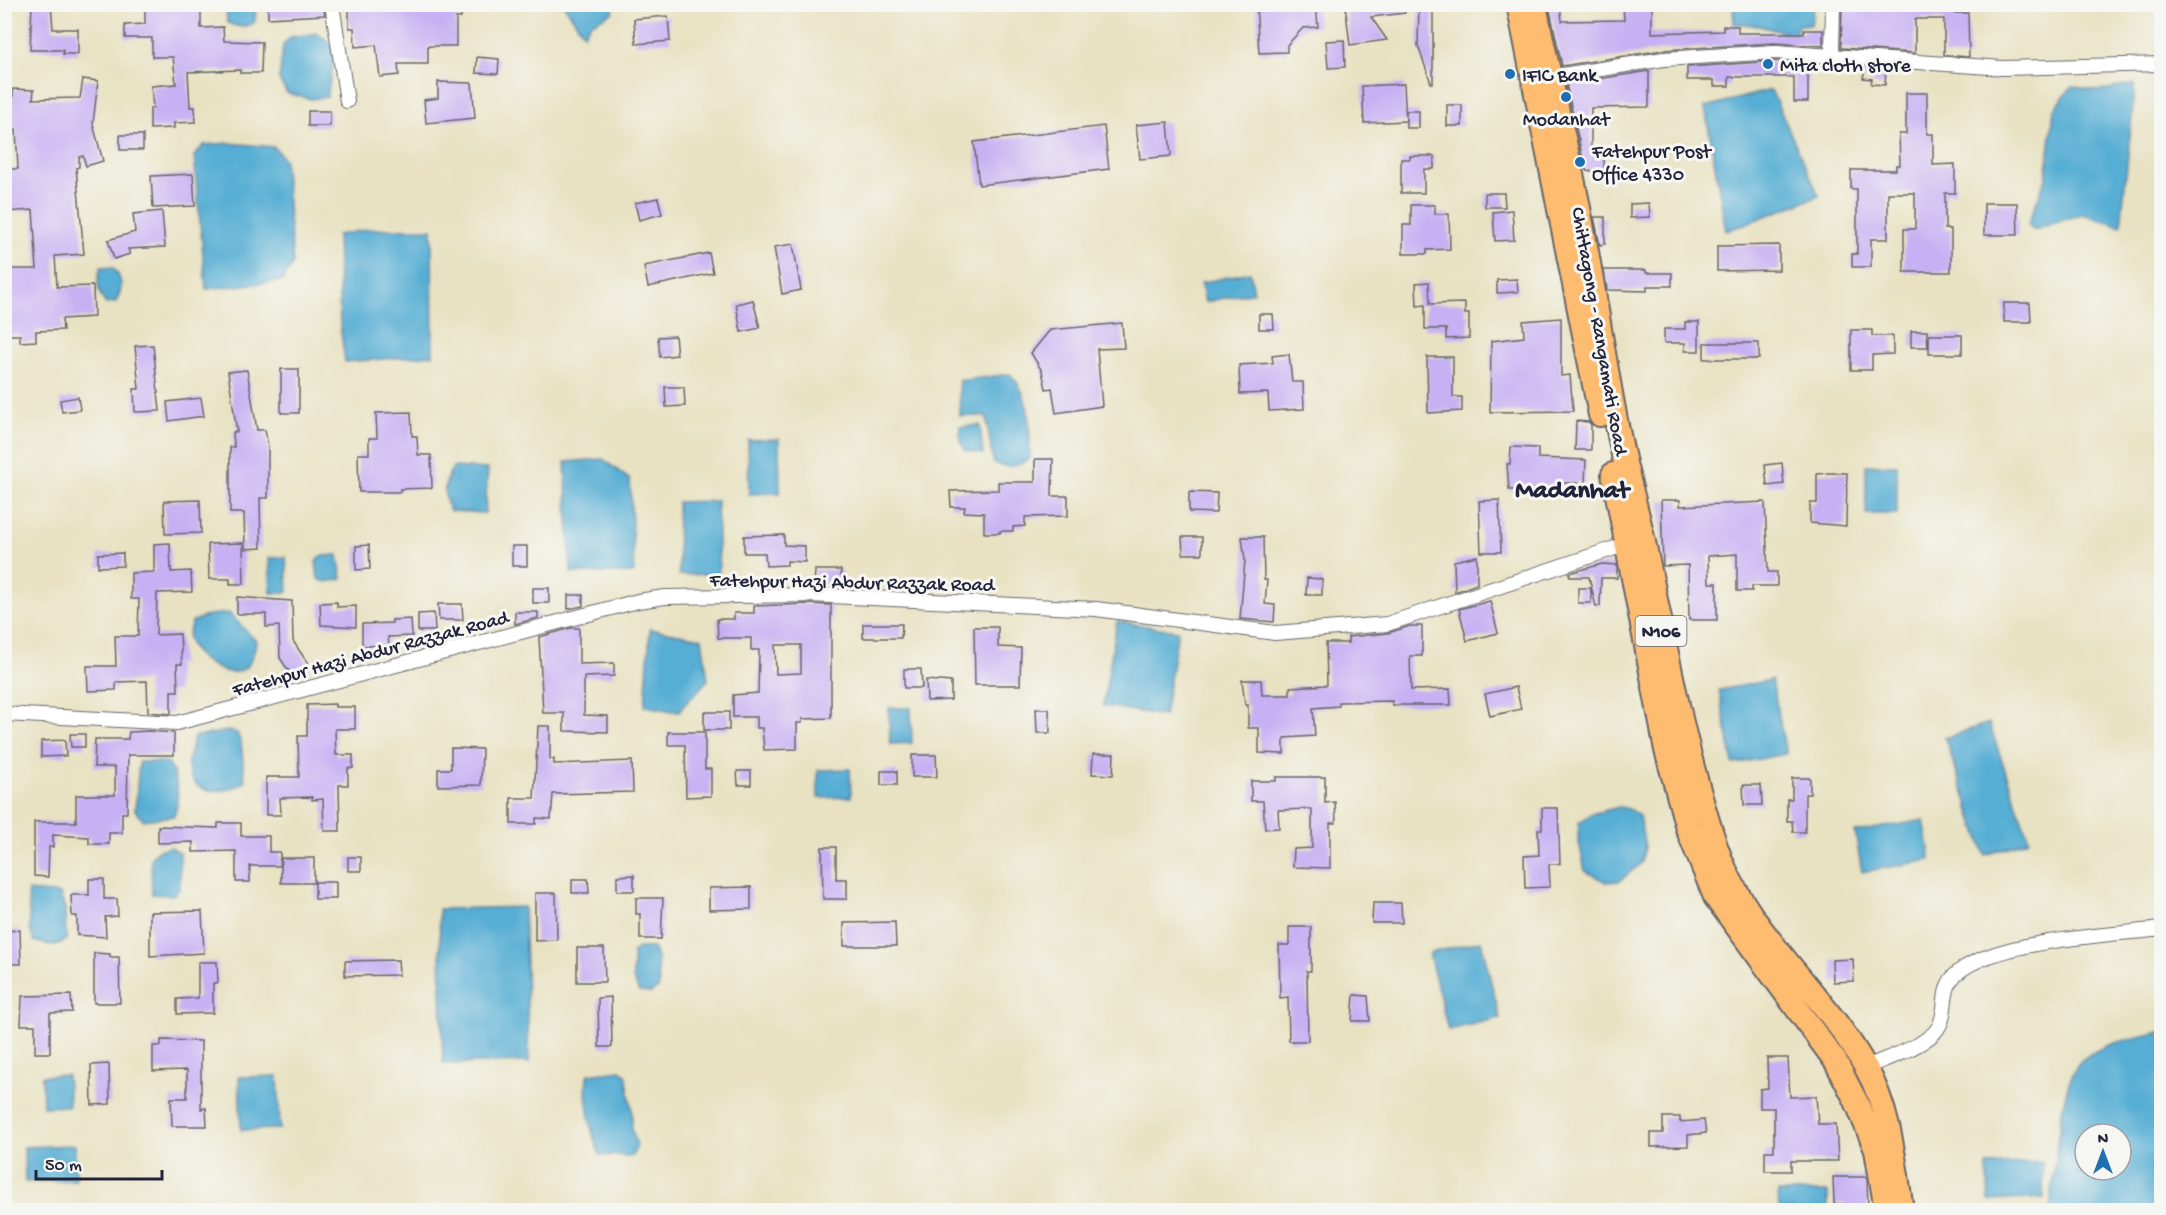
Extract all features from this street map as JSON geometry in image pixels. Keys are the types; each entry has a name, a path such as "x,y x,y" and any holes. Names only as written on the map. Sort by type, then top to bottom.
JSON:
{"highway":[{"name":"Chittagong - Rangamati Road","path":"1518,4 1627,544 1666,750 1687,828 1715,897 1836,1062 1856,1101 1876,1150 1886,1210"},
{"name":"Chittagong - Rangamati Road","path":"1535,4 1576,194 1620,439 1665,654 1689,754 1716,848 1736,893 1809,986 1866,1067 1882,1106 1893,1152 1902,1210"}],"street":[{"path":"332,4 347,101"},
{"path":"1832,54 1833,4"},
{"path":"1550,77 1664,59 1775,52 1832,54 2004,68 2162,64"},
{"name":"Fatehpur Hazi Abdur Razzak Road","path":"4,714 177,723 652,598 810,596 1096,609 1275,633 1388,624 1627,544"},
{"path":"1866,1067 1923,1042 1939,1028 1951,980 1970,964 2000,952 2033,944 2162,929"}],"water":[{"path":"226,5 256,5 255,22 241,26 227,22"},
{"path":"564,5 613,5 613,12 590,24 584,34"},
{"path":"1733,5 1814,5 1811,25 1798,25 1795,35 1755,25 1734,24"},
{"path":"318,33 331,44 334,57 327,97 311,99 287,93 279,80 283,45 291,37"},
{"path":"2135,84 2121,226 2082,214 2034,230 2028,224 2046,178 2054,110 2072,86 2097,91"},
{"path":"1771,90 1819,196 1726,231 1705,107"},
{"path":"230,143 274,147 284,159 293,263 282,281 206,289 194,156 204,145"},
{"path":"370,229 432,229 433,355 345,362 340,325 337,235"},
{"path":"101,267 113,268 119,276 121,288 116,302 106,304 99,291 98,277"},
{"path":"1250,272 1254,292 1205,302 1201,283"},
{"path":"1010,374 1023,393 1026,403 1030,458 1021,464 1007,467 993,462 986,416 960,416 959,381"},
{"path":"980,425 983,454 965,450 960,440 960,427"},
{"path":"779,439 780,493 749,494 748,440"},
{"path":"603,459 630,480 634,573 571,573 565,462"},
{"path":"1866,465 1897,465 1897,514 1866,514"},
{"path":"453,467 488,469 485,513 450,511 445,489"},
{"path":"717,501 719,574 679,575 677,502"},
{"path":"338,555 342,579 326,582 318,579 316,562 320,556"},
{"path":"286,557 288,592 271,593 269,558"},
{"path":"229,613 256,641 254,652 246,667 230,672 221,670 203,659 195,652 188,636 192,622 208,615"},
{"path":"1117,621 1178,631 1164,716 1103,706"},
{"path":"650,629 702,638 708,680 678,712 645,706"},
{"path":"1772,680 1786,754 1733,764 1719,690"},
{"path":"889,708 911,708 912,743 890,744"},
{"path":"1989,723 2029,840 1985,855 1945,738"},
{"path":"228,731 237,733 241,743 245,782 218,791 201,788 190,775 188,765 194,737"},
{"path":"139,762 168,762 177,789 174,816 143,820 135,810"},
{"path":"850,769 851,797 818,798 818,770"},
{"path":"1619,807 1629,809 1639,816 1645,847 1641,863 1620,881 1606,882 1585,871 1578,838 1579,823 1591,814"},
{"path":"1924,820 1931,860 1862,872 1855,832"},
{"path":"171,847 180,853 180,888 174,895 152,894 151,858 158,850"},
{"path":"28,891 60,894 65,909 66,940 51,945 34,941 30,929"},
{"path":"524,907 529,1062 443,1064 439,909"},
{"path":"1481,941 1500,1018 1448,1030 1429,953"},
{"path":"638,948 653,948 657,957 659,987 651,993 639,992 633,978 633,952"},
{"path":"2161,1032 2161,1210 2050,1210 2059,1129 2068,1085 2075,1069 2083,1059 2101,1048 2120,1041"},
{"path":"621,1070 626,1074 632,1110 632,1130 637,1146 632,1156 600,1155 589,1114 586,1082 588,1074"},
{"path":"67,1075 69,1106 43,1107 42,1076"},
{"path":"278,1076 280,1129 241,1130 239,1077"},
{"path":"75,1145 76,1180 25,1182 24,1147"},
{"path":"2042,1162 2044,1198 1989,1201 1987,1165"},
{"path":"1778,1192 1828,1192 1828,1210 1779,1210"}],"building":[{"path":"32,4 51,4 53,29 78,29 78,54 63,54 63,50 30,50"},
{"path":"145,4 201,4 201,28 223,27 224,41 262,42 261,73 240,73 240,70 188,72 190,107 195,107 196,122 174,123 174,128 150,129 150,108 153,108 151,86 176,84 173,57 152,57 152,38 125,38 125,25 145,24"},
{"path":"268,4 323,4 325,15 268,18"},
{"path":"349,4 461,4 461,18 456,18 456,46 428,46 428,64 398,64 399,75 380,77 376,45 355,47 354,28 349,28"},
{"path":"1256,4 1316,4 1318,27 1303,28 1287,45 1287,52 1259,53"},
{"path":"1345,4 1405,4 1405,13 1371,17 1387,40 1350,45"},
{"path":"1419,4 1433,4 1433,83 1431,83 1418,46"},
{"path":"1623,4 1652,4 1652,33 1723,31 1723,26 1738,26 1738,33 1804,33 1804,30 1823,30 1823,46 1774,43 1663,50 1562,66 1549,6 1560,5 1562,21 1624,20"},
{"path":"1842,4 1953,4 1953,13 1968,13 1969,57 1944,55 1944,19 1915,19 1915,53 1841,48"},
{"path":"668,16 670,41 636,44 634,19"},
{"path":"1344,40 1345,67 1328,68 1326,41"},
{"path":"477,57 499,59 498,74 476,73"},
{"path":"1775,61 1808,63 1808,102 1794,102 1794,77 1729,77 1729,86 1714,86 1714,80 1687,80 1687,67"},
{"path":"1865,67 1886,69 1885,85 1871,84 1872,79 1863,78"},
{"path":"1649,71 1649,107 1591,108 1591,149 1604,149 1604,171 1587,171 1566,84"},
{"path":"83,79 98,81 93,124 103,161 86,166 83,156 79,157 79,167 76,168 84,254 55,256 57,287 93,286 94,317 62,319 63,330 36,331 36,341 20,342 20,335 4,335 4,283 9,283 9,269 37,269 33,210 4,212 4,169 18,169 16,129 12,129 13,89 34,90 33,99 80,98"},
{"path":"438,82 472,83 475,118 426,123 424,100 438,98"},
{"path":"1404,84 1406,121 1364,123 1362,86"},
{"path":"1906,93 1927,93 1927,134 1933,134 1933,165 1955,164 1955,193 1945,193 1945,229 1951,229 1951,272 1904,272 1904,229 1915,229 1915,193 1888,193 1888,239 1871,239 1871,267 1852,267 1852,254 1857,254 1857,189 1851,189 1851,170 1896,170 1896,165 1900,165 1899,134 1906,134"},
{"path":"1447,105 1462,105 1462,126 1447,126"},
{"path":"308,111 330,111 330,126 308,126"},
{"path":"1406,111 1419,111 1419,128 1406,128"},
{"path":"1168,122 1171,156 1140,159 1136,125"},
{"path":"1104,126 1109,169 979,185 974,142"},
{"path":"120,135 143,135 143,150 120,150"},
{"path":"1410,156 1434,156 1434,169 1424,169 1424,193 1401,193 1401,159 1410,159"},
{"path":"193,174 195,206 153,208 151,176"},
{"path":"1485,193 1504,193 1505,207 1485,207"},
{"path":"658,198 662,214 639,220 635,203"},
{"path":"1649,203 1650,217 1630,218 1630,204"},
{"path":"1984,203 2017,203 2018,235 1984,235"},
{"path":"1411,205 1435,205 1435,214 1449,214 1450,249 1427,250 1427,254 1403,254 1403,225 1411,225"},
{"path":"1512,210 1514,240 1495,241 1493,212"},
{"path":"162,211 165,247 128,249 130,254 114,259 108,240 135,232 133,214"},
{"path":"1594,217 1605,217 1605,244 1600,245"},
{"path":"793,244 801,290 782,294 774,247"},
{"path":"1779,245 1779,270 1717,271 1717,246"},
{"path":"709,253 713,273 648,287 644,266"},
{"path":"1604,270 1646,270 1646,273 1672,273 1672,286 1647,286 1647,291 1607,290"},
{"path":"1517,279 1518,292 1497,293 1497,280"},
{"path":"1429,282 1430,304 1465,303 1465,314 1469,314 1469,338 1446,339 1446,329 1425,329 1425,305 1417,306 1416,283"},
{"path":"753,300 760,328 741,332 736,304"},
{"path":"2004,303 2030,303 2031,322 2004,322"},
{"path":"1259,314 1273,314 1274,329 1259,329"},
{"path":"1561,318 1561,376 1570,375 1573,411 1490,412 1491,341 1524,337 1523,321"},
{"path":"1685,322 1699,322 1699,351 1685,351 1685,343 1664,343 1664,329 1685,329"},
{"path":"1122,323 1124,348 1097,349 1102,406 1056,413 1052,388 1046,389 1042,371 1031,353 1050,330"},
{"path":"1851,330 1872,330 1872,336 1893,336 1893,354 1872,355 1872,370 1851,370"},
{"path":"1911,331 1927,331 1928,347 1911,347"},
{"path":"1929,335 1962,335 1962,354 1929,354"},
{"path":"675,336 677,355 660,357 658,337"},
{"path":"1704,343 1759,343 1759,359 1704,359"},
{"path":"153,345 160,411 135,412 134,389 139,389 135,346"},
{"path":"1289,354 1292,382 1303,382 1304,409 1269,411 1268,393 1240,394 1239,365 1273,363 1272,356"},
{"path":"1427,357 1453,357 1453,397 1462,397 1462,411 1428,413"},
{"path":"281,369 299,369 299,413 281,413"},
{"path":"247,370 257,430 265,430 268,446 268,498 260,498 261,548 245,549 244,513 230,513 230,447 234,447 233,432 237,432 228,372"},
{"path":"665,387 684,387 685,406 666,407"},
{"path":"78,397 80,410 62,412 60,400"},
{"path":"201,398 204,416 169,421 167,402"},
{"path":"411,412 412,436 417,436 418,455 431,455 432,488 400,489 400,492 359,492 358,454 369,454 369,438 377,438 376,413"},
{"path":"1576,421 1589,422 1591,425 1591,450 1575,450"},
{"path":"1511,447 1538,448 1538,458 1586,460 1585,483 1556,483 1556,489 1509,490 1507,464 1510,464"},
{"path":"1035,459 1053,459 1052,496 1068,496 1068,516 1025,517 1025,526 1013,527 1013,531 984,533 984,513 964,512 965,507 951,507 950,491 998,490 998,482 1035,482"},
{"path":"1782,463 1784,484 1767,486 1765,465"},
{"path":"1847,473 1846,526 1810,523 1810,503 1817,503 1817,474"},
{"path":"1189,492 1217,493 1216,513 1189,512"},
{"path":"200,500 201,533 165,534 164,501"},
{"path":"1499,500 1501,552 1481,552 1479,501"},
{"path":"1661,500 1680,500 1680,506 1765,502 1768,572 1777,572 1777,586 1752,586 1752,591 1737,591 1737,554 1708,556 1709,583 1717,583 1717,620 1689,620 1688,565 1663,566"},
{"path":"784,535 784,545 805,546 805,562 787,561 787,565 766,566 765,553 744,553 744,536"},
{"path":"1182,537 1202,537 1202,554 1183,554"},
{"path":"1242,537 1263,537 1264,580 1267,580 1265,604 1275,605 1274,622 1240,619 1245,560"},
{"path":"170,543 171,572 191,571 192,592 157,593 156,635 180,634 182,664 177,664 178,691 171,691 171,714 148,712 147,681 116,682 116,690 88,691 87,666 116,666 115,636 138,636 139,599 131,599 131,573 154,572 154,544"},
{"path":"243,543 244,584 230,584 230,579 209,579 208,544"},
{"path":"369,545 370,569 356,570 356,546"},
{"path":"512,546 527,546 527,566 512,566"},
{"path":"123,553 123,566 98,567 98,554"},
{"path":"1477,556 1477,584 1455,592 1454,561"},
{"path":"1602,564 1617,565 1617,578 1601,578 1600,606 1596,607 1589,577 1570,577 1569,573"},
{"path":"815,570 841,570 841,585 814,586"},
{"path":"1307,578 1322,579 1322,595 1306,595"},
{"path":"533,588 549,588 549,603 533,603"},
{"path":"1578,588 1591,588 1591,603 1578,603"},
{"path":"568,595 583,595 583,606 568,609"},
{"path":"237,597 292,601 293,641 311,668 294,679 280,658 279,626 266,627 266,614 237,614"},
{"path":"1490,601 1498,633 1467,641 1459,609"},
{"path":"337,602 337,607 356,606 356,627 321,625 320,603"},
{"path":"438,604 462,604 463,620 439,620"},
{"path":"831,605 831,718 802,719 802,723 797,723 797,749 764,750 762,728 757,728 757,717 733,717 733,695 758,693 759,650 751,650 751,638 718,638 717,619 734,619 734,613 754,613 754,606","holes":["775,645 801,645 801,673 776,674"]},
{"path":"515,612 538,612 538,618 515,624"},
{"path":"434,613 435,631 418,631 418,614"},
{"path":"411,619 412,636 388,637 389,645 362,646 362,624 392,623 392,620"},
{"path":"863,624 902,624 901,638 863,638"},
{"path":"1410,626 1422,626 1422,656 1410,656 1411,690 1450,689 1451,705 1392,705 1392,701 1339,702 1339,706 1313,708 1315,736 1284,738 1284,754 1259,753 1259,728 1248,728 1248,705 1245,705 1242,680 1261,680 1262,695 1290,695 1290,687 1327,685 1326,643 1348,643 1348,637 1388,633"},
{"path":"974,627 998,627 998,647 1021,648 1020,685 975,685"},
{"path":"579,628 579,664 614,663 614,676 584,677 584,715 608,716 608,732 564,731 564,713 543,713 539,637"},
{"path":"904,669 921,669 922,688 904,688"},
{"path":"926,680 951,682 951,700 927,701"},
{"path":"1516,687 1521,709 1490,716 1485,694"},
{"path":"335,704 335,707 355,707 355,729 335,729 336,755 353,755 353,768 348,768 348,785 339,785 340,831 324,831 323,799 280,798 281,815 266,815 266,777 299,777 298,736 307,736 307,705"},
{"path":"1036,709 1049,709 1050,733 1037,733"},
{"path":"704,712 729,712 729,730 704,730"},
{"path":"538,726 550,726 550,759 554,759 554,764 632,761 633,792 553,794 551,819 536,818 536,824 511,824 511,798 534,798"},
{"path":"129,732 174,733 174,755 128,755 127,813 122,813 122,833 109,833 109,844 89,844 89,837 53,835 53,847 49,847 48,877 34,876 34,822 76,822 76,795 115,795 115,767 94,767 95,739 128,739"},
{"path":"668,732 705,732 705,769 711,769 711,796 686,797 685,745 668,745"},
{"path":"70,734 85,734 85,747 71,747"},
{"path":"65,740 66,756 41,757 41,741"},
{"path":"451,748 482,749 481,785 438,786 438,769 451,769"},
{"path":"1093,754 1114,754 1113,775 1092,774"},
{"path":"912,755 936,755 937,777 912,777"},
{"path":"737,771 751,771 751,785 738,785"},
{"path":"881,771 897,771 897,785 881,785"},
{"path":"1276,777 1325,777 1325,803 1335,802 1336,823 1330,823 1330,868 1293,867 1294,849 1312,848 1312,809 1278,810 1279,828 1265,829 1263,801 1251,801 1251,781 1276,781"},
{"path":"1792,778 1810,778 1810,794 1805,794 1805,832 1793,832 1792,821 1787,821 1787,799 1792,799"},
{"path":"1743,785 1761,785 1762,805 1744,805"},
{"path":"1542,808 1558,808 1560,864 1549,864 1550,887 1525,888 1524,856 1539,855 1538,829 1542,829"},
{"path":"218,823 241,823 241,836 269,836 269,852 280,852 280,866 250,866 250,882 236,882 236,851 193,852 193,842 158,843 158,826 218,828"},
{"path":"822,847 836,847 836,879 847,879 847,899 823,899"},
{"path":"348,857 361,857 361,871 348,871"},
{"path":"281,858 314,858 314,883 281,883"},
{"path":"634,875 634,891 617,891 617,876"},
{"path":"89,879 104,879 104,899 117,899 118,916 105,917 106,937 77,935 77,916 72,916 71,895 89,895"},
{"path":"572,879 588,879 589,893 572,893"},
{"path":"315,882 336,882 336,899 315,899"},
{"path":"751,887 751,909 709,910 709,888"},
{"path":"535,893 556,893 557,940 535,941"},
{"path":"636,898 663,898 661,939 640,939 640,914 636,914"},
{"path":"1373,903 1401,903 1402,923 1372,923"},
{"path":"202,911 204,953 150,956 150,912"},
{"path":"895,922 896,946 844,946 844,923"},
{"path":"1289,927 1311,927 1311,971 1307,971 1308,1041 1289,1041 1288,997 1280,998 1279,945 1289,945"},
{"path":"20,930 21,964 4,964 4,931"},
{"path":"577,948 604,948 605,982 577,982"},
{"path":"94,953 119,957 120,1003 94,1003"},
{"path":"1853,959 1854,981 1833,982 1832,960"},
{"path":"398,960 399,975 345,976 345,961"},
{"path":"198,962 217,962 218,983 213,983 213,1013 177,1014 177,999 198,998"},
{"path":"71,995 72,1012 50,1013 50,1053 35,1053 35,1025 21,1025 22,996"},
{"path":"1354,995 1368,996 1370,1021 1352,1021"},
{"path":"611,997 612,1047 599,1047 598,998"},
{"path":"161,1040 201,1041 201,1109 206,1108 207,1126 172,1126 171,1098 187,1098 187,1070 153,1071 153,1046 161,1046"},
{"path":"1767,1058 1788,1058 1790,1097 1816,1096 1818,1124 1836,1124 1838,1161 1791,1161 1791,1171 1765,1171 1765,1151 1774,1151 1774,1108 1760,1108 1760,1089 1768,1088"},
{"path":"109,1064 110,1104 92,1105 91,1065"},
{"path":"1663,1117 1680,1117 1680,1122 1704,1120 1706,1133 1688,1135 1688,1146 1651,1147 1651,1133 1663,1133"},
{"path":"1833,1177 1867,1177 1868,1210 1847,1210 1846,1204 1834,1204"}],"place":[{"name":"Mita cloth store","path":"1768,64"},
{"name":"IFIC Bank","path":"1510,74"},
{"name":"Modanhat","path":"1566,97"},
{"name":"Fatehpur Post Office 4330","path":"1580,162"}],"district":[{"name":"Madanhat","path":"1572,488"}]}
